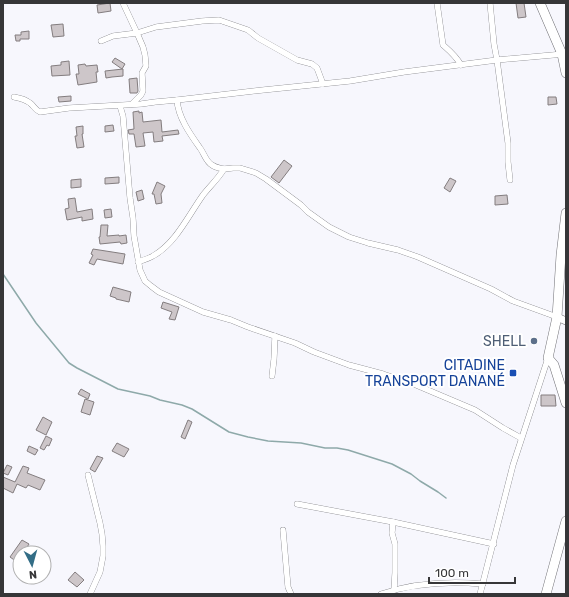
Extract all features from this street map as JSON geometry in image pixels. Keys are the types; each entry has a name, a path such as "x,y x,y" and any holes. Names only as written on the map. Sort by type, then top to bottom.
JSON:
{"main road":[{"path":"540,3 564,54 566,73"},
{"path":"566,213 557,317 548,358 554,366 566,403"},
{"path":"546,594 566,521"}],"street":[{"path":"123,3 143,47 146,66 142,73 143,91 132,104"},
{"path":"437,3 443,44 461,64"},
{"path":"490,3 494,44 508,143 510,180"},
{"path":"101,41 113,36 137,33 156,27 219,20 248,30 258,38 297,60 312,64 317,68 323,84"},
{"path":"14,97 27,101 40,112 100,106 120,106 350,81 461,64 564,54"},
{"path":"177,100 183,121 193,139 211,165 224,169 240,168 256,173 272,183 329,227 349,237 418,257 491,289 513,301 566,321"},
{"path":"120,106 123,116 130,198 138,262 145,281 150,286 159,292 203,312 231,320 295,343 349,365 416,385 475,410 521,438"},
{"path":"138,262 152,257 168,245 203,195 221,175 224,169"},
{"path":"272,376 275,336"},
{"path":"480,594 513,465 548,358"},
{"path":"88,475 100,523 103,546 100,572 90,594"},
{"path":"298,504 393,522 494,544"},
{"path":"393,522 392,533 395,544 394,590"},
{"path":"282,530 288,587 291,594"},
{"path":"382,594 394,590 434,583 464,582 483,584"}],"building":[{"path":"110,3 111,11 98,13 97,5"},
{"path":"516,3 524,3 526,17 518,18"},
{"path":"63,24 64,36 53,37 51,25"},
{"path":"29,31 29,39 20,39 20,41 16,41 15,35 21,35 21,32"},
{"path":"115,58 125,64 122,69 112,62"},
{"path":"69,61 70,75 52,76 51,66 61,65 61,62"},
{"path":"85,64 86,66 97,65 97,82 78,85 76,74 79,74 78,65"},
{"path":"123,69 123,76 106,78 105,71"},
{"path":"137,78 138,91 137,93 130,93 129,79"},
{"path":"71,96 71,101 59,102 58,97"},
{"path":"548,97 556,97 557,104 548,105"},
{"path":"139,111 139,113 142,112 143,122 161,120 162,132 178,130 179,134 162,136 163,141 154,142 153,132 143,133 145,146 136,147 134,134 129,134 128,130 134,129 133,112"},
{"path":"113,125 114,131 105,132 105,126"},
{"path":"83,126 82,134 84,147 77,148 75,136 77,136 76,127"},
{"path":"284,160 292,166 279,183 271,177"},
{"path":"119,177 119,183 105,184 105,178"},
{"path":"450,178 456,181 450,192 444,188"},
{"path":"81,179 81,187 71,188 71,180"},
{"path":"157,182 165,186 161,194 162,203 156,204 154,194 152,194"},
{"path":"142,190 144,199 138,201 136,192"},
{"path":"507,195 508,204 495,205 495,196"},
{"path":"75,198 77,212 92,209 93,219 82,221 82,217 67,220 65,209 69,208 68,199"},
{"path":"111,209 112,217 105,218 104,210"},
{"path":"101,225 108,225 107,236 126,235 127,243 121,244 120,242 100,244 99,237"},
{"path":"93,249 125,254 123,264 97,259 94,265 89,263 93,255 91,254"},
{"path":"113,287 131,292 129,302 110,296"},
{"path":"163,302 179,307 175,320 169,319 172,312 161,308"},
{"path":"81,389 90,394 88,399 78,394"},
{"path":"541,395 555,395 556,406 541,406"},
{"path":"85,399 94,402 90,415 81,412"},
{"path":"43,417 52,422 46,435 36,430"},
{"path":"188,420 192,422 185,439 181,437"},
{"path":"46,436 52,439 49,446 47,445 44,450 40,448"},
{"path":"117,443 129,449 124,457 112,451"},
{"path":"29,446 38,450 35,455 27,451"},
{"path":"97,456 103,458 95,472 90,469"},
{"path":"7,465 12,467 8,475 3,473"},
{"path":"23,466 29,468 27,473 45,480 40,490 28,485 26,488 17,484 13,493 3,488 3,477 15,482"},
{"path":"22,540 29,544 28,545 18,545"},
{"path":"75,572 84,580 77,587 68,580"}],"waterway":[{"path":"3,274 36,323 69,363 118,389 182,405 192,409 229,432 268,441 301,443 325,448 348,450 392,464 411,474 446,498"}],"place":[{"name":"SHELL","path":"534,341"},
{"name":"CITADINE TRANSPORT DANANÉ","path":"513,373"}]}
